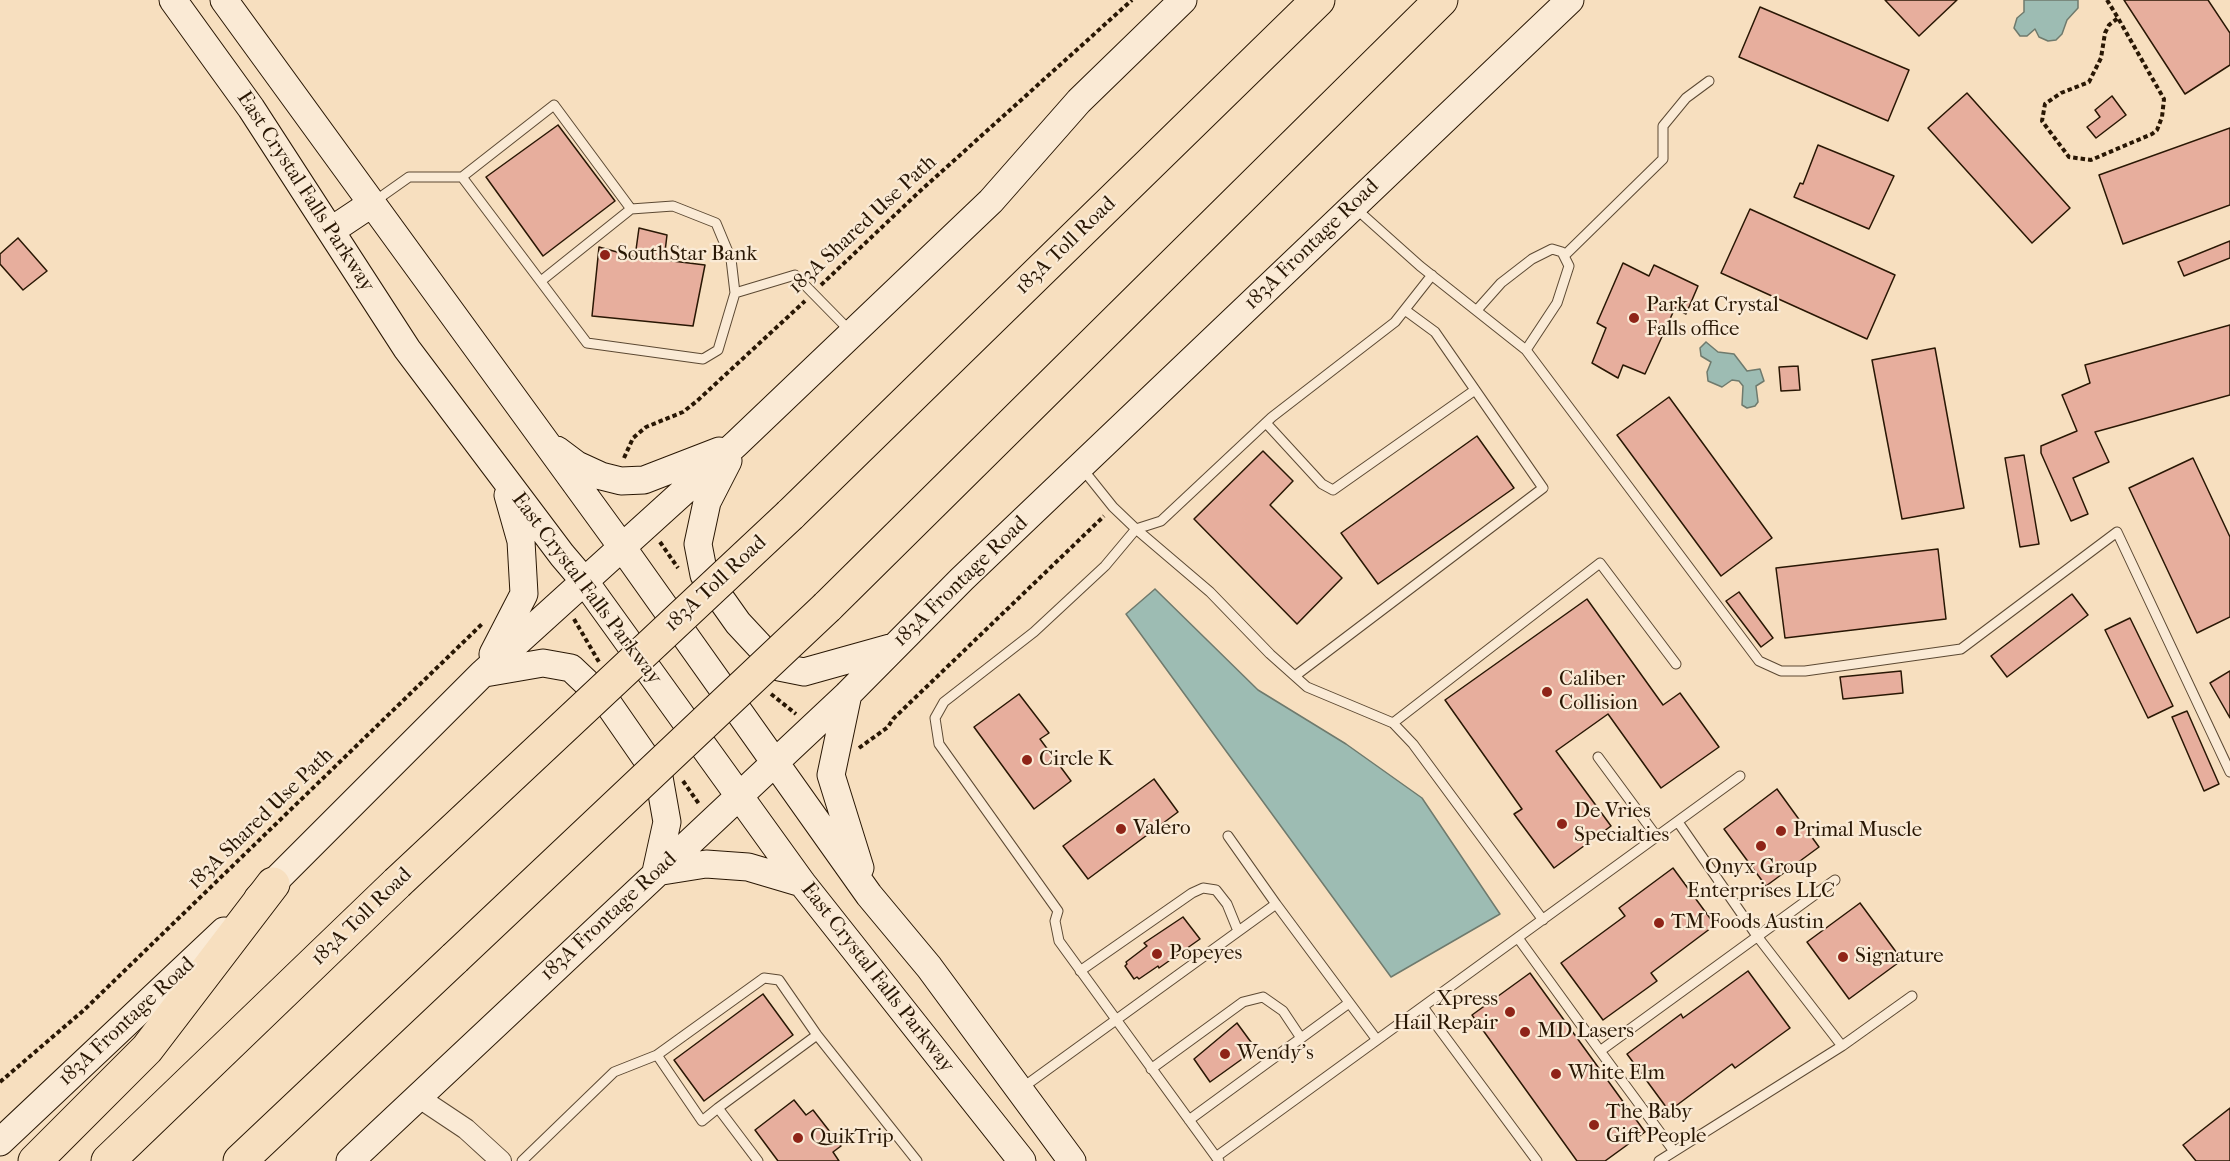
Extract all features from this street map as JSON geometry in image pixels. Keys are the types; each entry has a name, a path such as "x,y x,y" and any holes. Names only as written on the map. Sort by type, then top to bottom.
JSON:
{"highway":[{"name":"183A Toll Road","path":"108,1161 397,883 790,515 1318,0"},
{"path":"240,1161 827,607 1441,0"},
{"path":"35,1161 147,1049 273,884"}],"main road":[{"name":"East Crystal Falls Parkway","path":"172,0 251,108 406,349 504,481 585,582 802,883 1019,1160"},
{"name":"East Crystal Falls Parkway","path":"224,0 622,548 869,895 929,968 1072,1161"},
{"name":"183A Frontage Road","path":"0,1142 273,884 482,674 736,444 991,201 1079,101 1183,0"},
{"name":"183A Frontage Road","path":"350,1161 848,694 1080,466 1570,0"},
{"path":"332,231 371,204"},
{"path":"543,440 577,465 601,476 621,481 652,477 736,444"},
{"path":"736,444 707,502 698,544 704,575 738,623 779,667 804,672 895,647"},
{"path":"482,674 524,594 521,541 504,481"},
{"path":"482,674 543,663 571,668 607,702 659,777 667,822 656,872 706,864 748,867 802,883"},
{"path":"848,694 831,775 839,807 869,895"}],"street":[{"path":"418,1097 466,1129 501,1161"}],"lane":[{"path":"1565,255 1663,159 1664,126 1686,98 1709,81"},
{"path":"371,204 409,177 462,177 554,105 631,209"},
{"path":"462,177 587,343 704,359 718,350 735,293 731,259 716,222 673,206 631,209 541,281"},
{"path":"1353,206 1432,275 1526,350 1731,627 1759,661 1781,671 1805,670 1961,649 2117,532 2230,772"},
{"path":"1478,310 1501,283 1532,259 1552,249 1565,255 1569,266 1557,303 1526,350"},
{"path":"735,293 795,274 852,333"},
{"path":"1432,275 1395,322 1266,423 1161,521 1136,529 1105,566 1034,632 944,702 935,718 939,744 1058,911 1055,921 1059,941 1217,1159 1740,776"},
{"path":"1295,676 1543,488 1435,332 1405,310"},
{"path":"1266,423 1322,484 1333,490 1475,390"},
{"path":"1080,466 1113,507 1210,592 1270,654 1307,687 1393,723 1413,744 1543,920"},
{"path":"1393,723 1600,563 1676,664"},
{"path":"1598,757 1657,837"},
{"path":"1678,822 1757,936 1842,1046"},
{"path":"1228,836 1377,1040"},
{"path":"1600,1051 1835,880"},
{"path":"1080,971 1191,893 1203,888 1216,890 1227,904 1238,931"},
{"path":"1020,1090 1276,904"},
{"path":"1518,938 1673,1150"},
{"path":"522,1161 614,1072 657,1055 764,978 779,980 817,1035 917,1161"},
{"path":"1659,1161 1673,1150 1842,1046 1912,996"},
{"path":"1151,1069 1243,1002 1263,997 1283,1011 1301,1038"},
{"path":"1189,1120 1349,1003"},
{"path":"1423,1007 1537,1161"},
{"path":"657,1055 702,1121 817,1035"},
{"path":"718,1108 758,1161"}],"path":[{"name":"183A Shared Use Path","path":"624,462 633,438 646,427 683,412 697,401 919,192 1132,0"},
{"path":"2108,0 2164,99 2162,117 2157,130 2152,134 2091,160 2069,157 2042,121 2045,104 2061,93 2089,81 2101,58 2105,33 2118,18"},
{"path":"850,755 888,727 893,719 1113,507"},
{"name":"183A Shared Use Path","path":"0,1082 84,1010 484,622"}],"water":[{"path":"2024,0 2078,0 2078,8 2067,20 2062,34 2056,40 2048,41 2039,37 2035,29 2027,36 2020,36 2014,28 2017,18 2024,12"},
{"path":"1706,342 1718,352 1734,354 1747,371 1760,369 1764,381 1756,386 1758,402 1755,406 1747,408 1742,405 1743,386 1739,381 1732,380 1722,387 1708,381 1707,372 1711,362 1701,356 1700,348"},
{"path":"1155,589 1258,690 1346,744 1422,798 1500,914 1391,977 1126,614"}],"building":[{"path":"1885,0 1957,0 1919,36"},
{"path":"2124,0 2208,0 2230,33 2230,65 2185,94"},
{"path":"1760,7 1909,70 1888,121 1739,57"},
{"path":"1967,93 2070,208 2032,243 1928,128"},
{"path":"2112,96 2126,115 2096,138 2087,127 2100,117 2095,110"},
{"path":"558,125 615,201 543,256 486,177"},
{"path":"2230,128 2230,205 2123,244 2099,175"},
{"path":"1818,145 1894,176 1869,229 1794,197 1800,183 1803,184"},
{"path":"1750,209 1895,275 1867,339 1721,273"},
{"path":"639,228 667,235 664,260 705,265 693,326 592,316 599,247 635,257"},
{"path":"18,238 47,271 23,290 0,264 0,254"},
{"path":"2230,241 2230,258 2184,276 2178,262"},
{"name":"Park at Crystal Falls office","path":"1623,263 1649,276 1654,265 1698,286 1686,314 1675,308 1645,374 1623,365 1618,378 1592,363 1606,328 1597,323"},
{"path":"2230,325 2230,395 2095,432 2109,462 2073,478 2088,514 2071,521 2041,453 2041,446 2077,431 2062,395 2090,383 2085,365"},
{"path":"1935,348 1964,508 1902,519 1872,360"},
{"path":"1798,366 1800,390 1781,391 1779,367"},
{"path":"1669,397 1772,538 1721,576 1617,435"},
{"path":"1477,436 1514,488 1378,584 1341,533"},
{"path":"1263,451 1293,481 1270,505 1342,578 1297,624 1194,519"},
{"path":"2024,455 2039,544 2020,547 2005,458"},
{"path":"2193,458 2230,537 2230,617 2197,633 2129,488"},
{"path":"1938,549 1946,619 1785,638 1776,568"},
{"path":"1739,592 1773,638 1761,647 1726,601"},
{"path":"2072,594 2088,615 2007,677 1991,656"},
{"path":"1587,599 1663,705 1680,693 1719,747 1661,788 1608,714 1556,751 1611,826 1554,868 1514,814 1522,809 1445,700"},
{"path":"2130,618 2173,706 2148,718 2105,630"},
{"path":"1901,671 1903,693 1843,699 1840,677"},
{"path":"2230,671 2230,718 2210,683"},
{"name":"Circle K","path":"1019,694 1049,733 1040,739 1071,781 1034,809 974,727"},
{"path":"2187,711 2219,784 2204,791 2172,717"},
{"name":"Valero","path":"1154,779 1178,812 1088,879 1063,846"},
{"path":"1777,789 1819,847 1766,886 1724,829"},
{"path":"1673,868 1715,925 1651,973 1657,981 1603,1020 1561,963 1625,916 1619,908"},
{"path":"1860,903 1902,960 1849,999 1807,942"},
{"name":"Popeyes","path":"1183,917 1200,939 1159,968 1158,966 1139,979 1137,977 1134,979 1125,966 1126,962 1147,946 1144,943"},
{"path":"1748,971 1790,1028 1735,1068 1732,1064 1669,1111 1627,1054 1681,1014 1683,1018"},
{"path":"1530,973 1645,1132 1605,1161 1577,1161 1472,1015"},
{"path":"763,994 793,1035 704,1101 674,1060"},
{"name":"Wendy's","path":"1237,1023 1256,1049 1210,1082 1194,1059"},
{"name":"QuikTrip","path":"794,1100 806,1115 813,1110 841,1146 833,1152 839,1161 778,1161 755,1130"},
{"path":"2230,1108 2230,1161 2196,1161 2183,1145"}],"place":[{"name":"SouthStar Bank","path":"605,255"},
{"name":"Park at Crystal Falls office","path":"1634,318"},
{"name":"Caliber Collision","path":"1547,692"},
{"name":"Circle K","path":"1027,760"},
{"name":"De Vries Specialties","path":"1562,824"},
{"name":"Valero","path":"1121,829"},
{"name":"Primal Muscle","path":"1781,831"},
{"name":"Onyx Group Enterprises LLC","path":"1761,846"},
{"name":"TM Foods Austin","path":"1659,923"},
{"name":"Popeyes","path":"1157,954"},
{"name":"Signature","path":"1843,957"},
{"name":"Xpress Hail Repair","path":"1510,1012"},
{"name":"MD Lasers","path":"1525,1032"},
{"name":"Wendy's","path":"1225,1054"},
{"name":"White Elm","path":"1556,1074"},
{"name":"The Baby Gift People","path":"1594,1125"},
{"name":"QuikTrip","path":"798,1138"}]}
